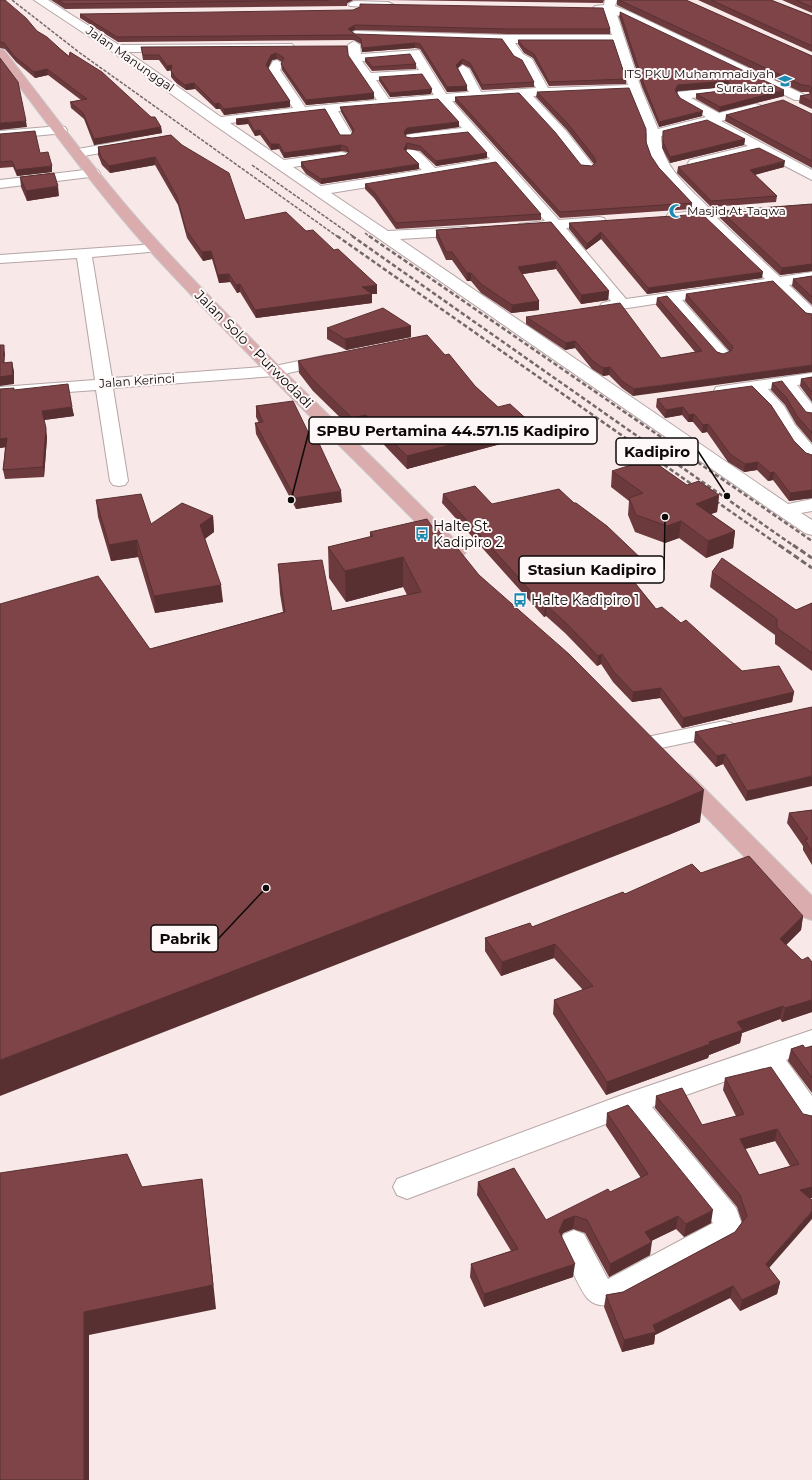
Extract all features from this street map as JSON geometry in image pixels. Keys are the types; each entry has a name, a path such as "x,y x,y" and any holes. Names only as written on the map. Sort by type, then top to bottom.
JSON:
{"main road":[{"name":"Jalan Solo - Purwodadi","path":"0,53 93,173 156,248 275,371 406,500 468,565"},
{"path":"632,728 812,912"}],"street":[{"name":"Jalan Manunggal","path":"40,0 115,48 218,121 321,190 507,320 812,529"},
{"path":"586,8 612,2"},
{"path":"612,2 619,39 634,88 654,134 654,148 659,161 665,170 732,241 779,281 812,316"},
{"path":"612,2 626,14 798,103"},
{"path":"339,46 353,23 400,5"},
{"path":"62,14 86,14"},
{"path":"353,23 507,39 619,39"},
{"path":"353,23 415,53 442,98 477,136 497,162 555,224 622,304"},
{"path":"353,23 368,78 385,102"},
{"path":"83,27 104,27"},
{"path":"507,39 519,57 528,62 543,90"},
{"path":"115,48 300,46"},
{"path":"277,64 274,70 301,110"},
{"path":"463,70 477,96"},
{"path":"368,78 427,73"},
{"path":"218,121 301,110 385,102 543,90 634,88"},
{"path":"723,91 678,96 758,148 812,176"},
{"path":"522,92 561,134 588,167"},
{"path":"654,134 777,103 798,103 812,94"},
{"path":"329,108 346,136"},
{"path":"0,135 60,130"},
{"path":"412,138 477,136"},
{"path":"437,146 477,136"},
{"path":"78,152 140,142"},
{"path":"665,170 758,148"},
{"path":"412,153 432,172"},
{"path":"283,164 341,156"},
{"path":"321,190 497,162"},
{"path":"0,184 93,173"},
{"path":"659,218 737,212"},
{"path":"509,228 611,221"},
{"path":"386,236 478,230"},
{"path":"0,259 156,248"},
{"path":"84,254 119,481"},
{"path":"592,308 812,276"},
{"path":"671,297 723,355"},
{"path":"507,320 530,317"},
{"name":"Jalan Kerinci","path":"0,392 275,371 341,358"},
{"path":"708,393 812,378"},
{"path":"786,382 812,415"},
{"path":"755,386 778,410 788,427 812,457"},
{"path":"629,404 653,400"},
{"path":"784,510 812,505"},
{"path":"647,744 746,723"},
{"path":"407,1187 632,1104 812,1040"},
{"path":"769,1056 812,1117"},
{"path":"574,1243 598,1289 606,1293 722,1233 728,1227 726,1217 698,1181 632,1104"}],"building":[{"path":"0,0 5,0 26,18 37,31 47,37 69,57 70,52 102,72 151,117 155,117 161,127 94,139 83,113 70,102 87,99 47,69 34,72 15,57 4,43 0,42"},
{"path":"59,0 329,0 64,4"},
{"path":"619,0 686,0 812,56 812,89 810,86 802,85"},
{"path":"711,0 771,0 812,16 812,46"},
{"path":"796,0 812,0 812,7"},
{"path":"360,4 603,8 610,29 507,29 355,25 348,29 355,34 502,39 514,56 522,60 534,82 482,85 470,63 462,59 456,65 467,86 447,87 420,44 415,43 362,48 361,39 354,35 117,37 80,14 353,10 360,7"},
{"path":"620,12 784,90 720,107 696,94 728,90 731,86 728,81 678,85 675,90 680,98 703,111 659,122 643,82"},
{"path":"518,40 613,40 626,79 549,82 534,54 524,48"},
{"path":"347,46 348,55 374,93 306,100 281,64 284,58 276,53 271,55 266,65 290,101 224,109 219,103 215,104 194,83 185,85 176,78 171,71 172,65 167,66 159,55 143,55 141,47"},
{"path":"410,54 416,64 372,67 365,58"},
{"path":"0,58 18,82 26,121 0,123"},
{"path":"422,74 432,89 390,93 379,77"},
{"path":"629,88 646,129 646,142 651,156 659,168 692,203 560,212 455,97 519,93 555,132 581,165 592,166 596,162 594,157 568,124 537,92"},
{"path":"812,89 812,102 800,96 810,94"},
{"path":"438,99 459,122 407,128 404,132 406,137 412,138 468,132 487,153 436,161 420,146 407,143 404,149 419,164 321,179 306,169 301,162 346,155 349,152 347,147 341,145 284,153 279,144 271,144 260,130 254,131 248,119 236,119 325,109 340,135 351,135 354,130 340,107"},
{"path":"783,100 812,114 812,161 726,115"},
{"path":"707,120 745,139 670,157 663,142 663,131"},
{"path":"35,131 40,153 48,152 52,166 16,170 12,161 0,162 0,134"},
{"path":"171,135 182,145 229,173 245,220 286,212 306,231 313,230 334,250 338,249 377,285 362,287 372,294 255,310 240,284 236,285 229,274 218,275 211,251 202,252 186,230 177,197 155,157 109,166 101,157 98,147"},
{"path":"759,148 785,161 750,170 777,196 711,201 678,167"},
{"path":"496,162 541,214 396,223 374,192 365,184"},
{"path":"54,173 58,186 26,191 20,177"},
{"path":"812,204 812,264 782,268 721,211"},
{"path":"702,214 763,272 648,288 601,232 587,244 569,223"},
{"path":"551,222 609,291 581,295 556,261 518,267 539,301 512,305 481,284 471,273 467,273 452,252 446,252 436,230"},
{"path":"812,276 812,297 793,279"},
{"path":"773,281 806,313 812,314 812,365 634,389 622,381 610,367 603,368 593,361 575,341 566,343 526,317 620,303 661,358 702,351 657,298 667,296 717,352 723,354 731,351 733,347 686,294"},
{"path":"383,308 411,326 345,339 327,328"},
{"path":"427,335 445,355 449,354 475,386 498,407 510,404 532,424 407,456 366,415 352,418 312,379 298,361"},
{"path":"0,345 4,345 3,363 12,362 13,375 0,377"},
{"path":"812,377 812,392 801,379"},
{"path":"782,381 806,412 812,413 812,433 797,416 786,397 772,383"},
{"path":"68,384 72,407 42,411 46,428 43,467 3,470 7,438 0,439 0,389 14,388 14,390"},
{"path":"752,386 771,405 794,441 806,453 812,455 812,490 790,493 774,472 770,473 758,462 745,464 730,454 708,424 703,425 694,414 689,415 683,407 666,410 657,399"},
{"path":"293,401 312,440 317,439 341,491 295,498 255,423 263,422 256,406"},
{"path":"650,459 687,485 699,481 719,495 696,504 735,531 708,541 681,521 667,526 636,515 629,498 643,493 612,471"},
{"path":"475,486 492,504 559,489 574,503 607,526 649,566 626,572 656,609 662,607 681,623 686,620 742,671 779,666 794,692 683,718 661,688 633,692 614,672 602,654 598,656 566,623 547,606 545,607 443,494"},
{"path":"141,494 151,524 182,503 213,516 200,525 221,585 154,596 137,540 109,545 96,500"},
{"path":"427,519 435,531 438,530 446,540 450,539 479,575 569,654 704,790 671,804 0,1060 0,604 98,576 150,649 285,612 278,564 322,560 332,611 421,592 403,557 345,571 328,547 373,536 370,532"},
{"path":"722,558 796,610 812,603 812,653 777,628 777,619 712,572"},
{"path":"812,707 812,776 747,791 725,754 717,756 695,732"},
{"path":"812,810 812,851 805,840 808,839 789,813"},
{"path":"749,856 803,916 780,939 802,960 808,957 812,962 812,1000 785,1008 783,1006 737,1022 743,1030 709,1042 710,1044 607,1082 554,1000 593,986 555,944 502,962 485,938 530,923 532,927 623,892 625,894 692,864 701,873"},
{"path":"803,1045 805,1048 812,1046 812,1078 791,1049"},
{"path":"771,1067 803,1114 812,1116 812,1187 800,1190 812,1200 812,1211 766,1264 780,1282 742,1300 733,1286 653,1325 656,1332 624,1340 606,1295 623,1292 735,1232 747,1216 740,1195 656,1096 682,1088 702,1125 744,1114 725,1078","holes":["777,1129 799,1164 759,1175 740,1139"]},
{"path":"628,1105 713,1210 686,1224 678,1216 645,1232 652,1242 610,1264 587,1220 575,1216 564,1220 559,1231 575,1264 484,1294 471,1264 518,1249 478,1182 514,1168 546,1220 608,1189 610,1192 648,1174 607,1113"},
{"path":"127,1154 142,1187 202,1179 213,1285 84,1312 84,1480 0,1480 0,1173"}],"railway":[{"path":"12,0 80,53 338,237"},
{"path":"252,165 354,237"},
{"path":"365,233 370,237"},
{"path":"337,236 780,546"},
{"path":"352,236 794,546"},
{"path":"369,236 812,541"},
{"path":"779,545 812,568"},
{"path":"793,545 812,558"}],"place":[{"name":"ITS PKU Muhammadiyah Surakarta","path":"785,81"},
{"name":"Masjid At-Taqwa","path":"676,211"},
{"name":"Kadipiro","path":"727,496"},
{"name":"SPBU Pertamina 44.571.15 Kadipiro","path":"291,500"},
{"name":"Stasiun Kadipiro","path":"665,517"},
{"name":"Halte St. Kadipiro 2","path":"422,534"},
{"name":"Halte Kadipiro 1","path":"520,600"},
{"name":"Pabrik","path":"266,888"}]}
